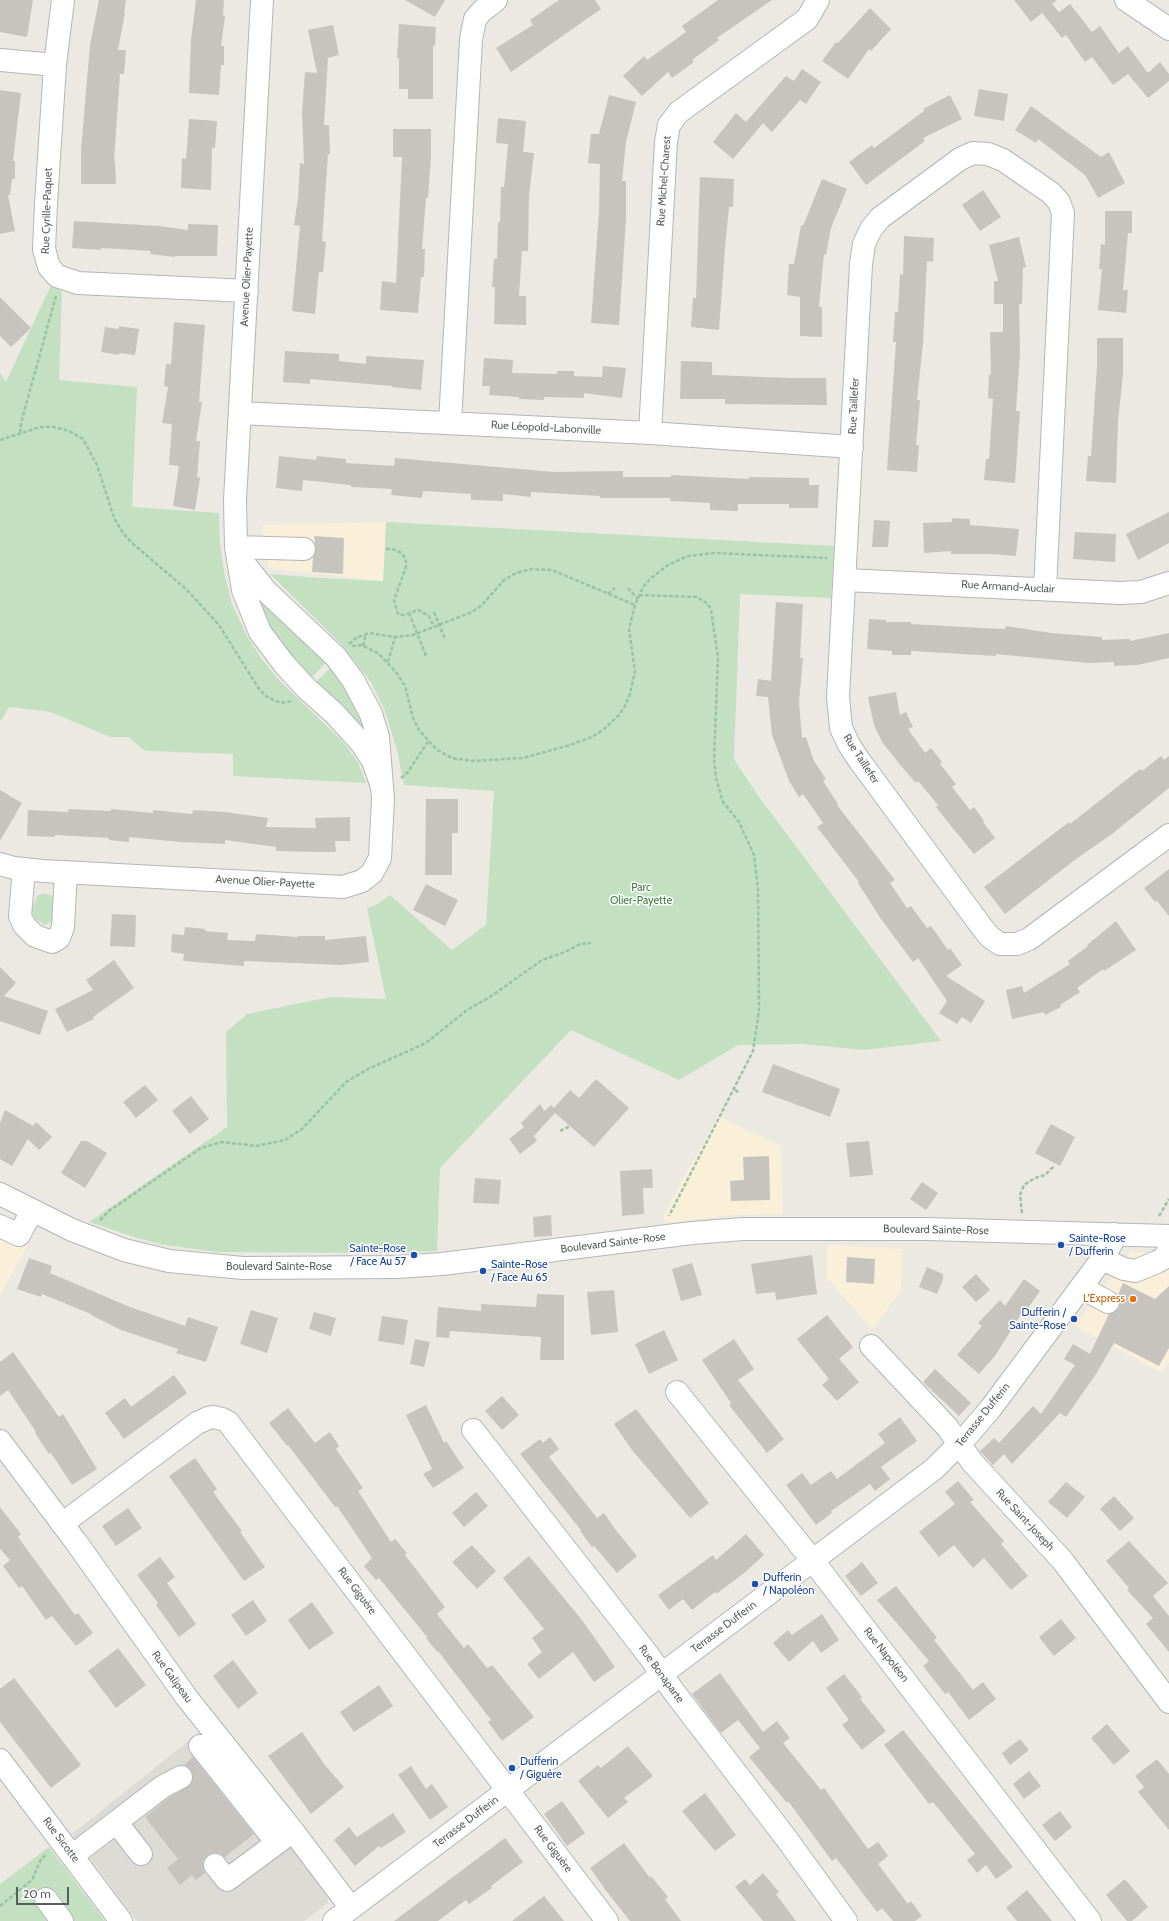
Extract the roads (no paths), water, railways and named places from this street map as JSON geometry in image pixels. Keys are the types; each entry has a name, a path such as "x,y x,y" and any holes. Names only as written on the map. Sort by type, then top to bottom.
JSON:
{"street":[{"name":"Rue Cyrille-Paquet","path":"63,0 55,65 44,234 45,257 49,268 57,276 78,283 247,291"},
{"name":"Avenue Olier-Payette","path":"262,0 240,413 235,528 237,550 246,597 264,638 294,676 335,714 358,739 373,762 391,783"},
{"path":"450,423 471,39 475,19 482,11 496,0"},
{"name":"Rue Michel-Charest","path":"650,433 666,142 669,125 679,112 804,21 811,14 818,0"},
{"path":"1126,0 1169,29"},
{"path":"0,60 55,65"},
{"name":"Rue Taillefer","path":"1045,589 1063,213 1059,202 1051,193 994,156 973,153 960,159 880,218 867,236 861,264 838,697 839,717 845,737 859,760 984,930 995,942 1011,945 1028,939 1169,835"},
{"name":"Rue Léopold-Labonville","path":"240,413 650,433 852,447"},
{"path":"237,550 304,549"},
{"name":"Avenue Olier-Payette","path":"0,864 24,869 66,872 343,887 356,884 368,877 378,864 382,830 391,783 371,714 353,680 326,647 266,591 237,550"},
{"name":"Rue Armand-Auclair","path":"845,580 1130,593 1151,590 1169,583"},
{"path":"24,869 20,916 24,925 34,936 52,942 59,938 63,927 66,872"},
{"name":"Boulevard Sainte-Rose","path":"0,1194 72,1230 124,1250 169,1261 215,1267 396,1268 442,1264 692,1233 743,1229 837,1228 1169,1236"},
{"path":"0,1226 19,1235 32,1211"},
{"name":"Terrasse Dufferin","path":"343,1915 934,1469 959,1445 991,1408 1102,1259 1112,1242 1114,1234"},
{"path":"1102,1259 1124,1269 1135,1270 1164,1258 1169,1250"},
{"path":"1083,1284 1093,1294 1108,1302"},
{"name":"Rue Saint-Joseph","path":"870,1346 942,1421 973,1463 1062,1560 1169,1702"},
{"name":"Rue Napoléon","path":"677,1392 813,1561 1090,1921"},
{"name":"Rue Giguère","path":"62,1524 197,1423 208,1418 222,1419 232,1427 607,1921"},
{"name":"Rue Bonaparte","path":"473,1430 662,1675 790,1844 846,1921"},
{"name":"Rue Galipeau","path":"0,1441 62,1524 178,1686 247,1800 285,1837 343,1915"},
{"path":"200,1746 247,1800"},
{"name":"Rue Sicotte","path":"0,1761 62,1853 121,1921"},
{"path":"62,1853 116,1822 162,1787 181,1777"},
{"path":"116,1822 141,1854"},
{"path":"215,1865 227,1880 285,1837"},
{"path":"46,1899 62,1921"}],"place":[{"name":"Sainte-Rose / Dufferin","path":"1061,1245"},
{"name":"Sainte-Rose / Face Au 57","path":"414,1255"},
{"name":"Sainte-Rose / Face Au 65","path":"483,1271"},
{"name":"L'Express","path":"1133,1299"},
{"name":"Dufferin / Sainte-Rose","path":"1074,1319"},
{"name":"Dufferin / Napoléon","path":"755,1584"},
{"name":"Dufferin / Giguère","path":"512,1768"}],"park label":[{"name":"Parc Olier-Payette","path":"641,894"}]}
